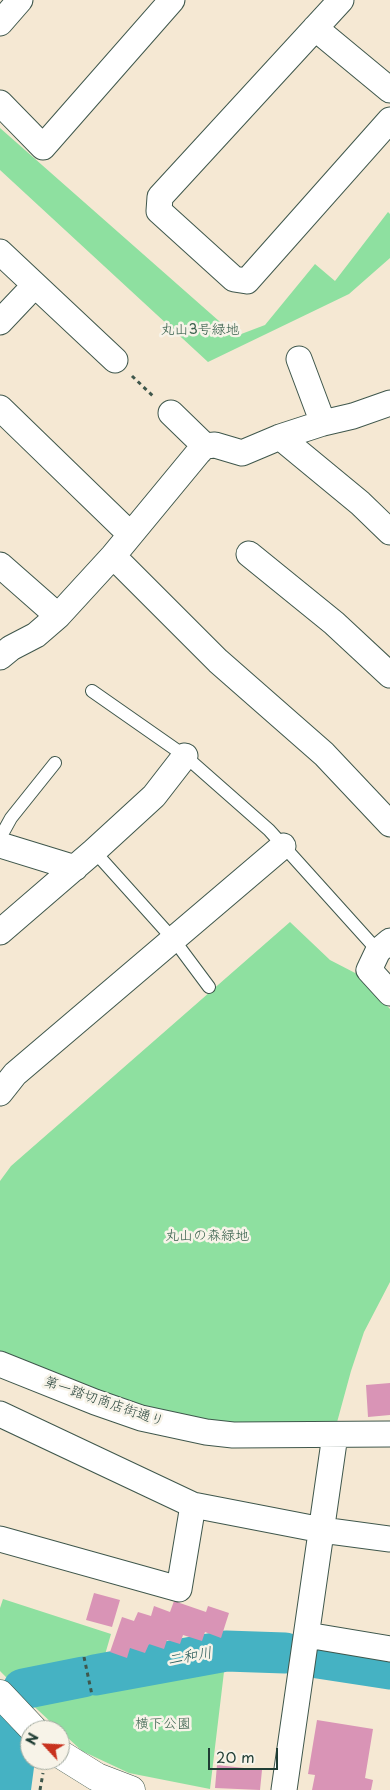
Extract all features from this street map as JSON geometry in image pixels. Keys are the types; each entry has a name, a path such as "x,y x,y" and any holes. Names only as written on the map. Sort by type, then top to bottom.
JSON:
{"street":[{"path":"0,23 20,0"},
{"path":"0,103 43,147 172,0"},
{"path":"341,0 160,198 158,211 234,279 247,280 390,120"},
{"path":"315,28 390,90"},
{"path":"0,252 115,360"},
{"path":"0,322 35,285"},
{"path":"299,359 323,423"},
{"path":"0,657 11,648 36,635 58,616 113,556 198,452 205,446 215,445 242,453 280,437 390,403"},
{"path":"0,408 130,534"},
{"path":"171,413 205,446"},
{"path":"280,437 360,503 390,532"},
{"path":"249,554 334,623 390,675"},
{"path":"113,556 218,661 324,754 390,824"},
{"path":"0,565 58,616"},
{"path":"0,932 75,868 154,796 185,756"},
{"path":"0,845 75,868"},
{"path":"0,1093 15,1074 283,846"},
{"path":"384,946 369,970 390,993"},
{"name":"第一踏切商店街通り","path":"0,1364 104,1405 141,1418 182,1428 233,1435 390,1434"},
{"path":"0,1414 193,1504 322,1530 390,1539"},
{"path":"284,1790 335,1435"},
{"path":"0,1539 179,1589 193,1504"},
{"path":"306,1639 390,1648"},
{"path":"6,1701 24,1720"},
{"path":"70,1768 131,1790"}],"lane":[{"path":"92,691 185,756 269,830 384,946"},
{"path":"0,838 11,818 55,763"},
{"path":"94,851 174,940 209,987"}],"path":[{"path":"115,360 171,413"},
{"path":"84,1657 92,1695"},
{"path":"40,1790 48,1770"}],"green space":[{"name":"丸山3号緑地","path":"0,128 236,336 265,325 315,264 335,281 388,212 390,214 390,258 349,294 208,362 0,170"},
{"name":"丸山の森緑地","path":"290,922 330,960 359,975 390,1009 390,1282 364,1332 336,1426 236,1427 145,1408 0,1354 0,1181 11,1166"},
{"path":"3,1599 111,1634 102,1665 11,1682 0,1671 0,1608"},
{"name":"横下公園","path":"226,1655 210,1789 129,1773 82,1751 70,1740 70,1720 49,1720 25,1698"}],"water":[{"path":"0,1714 20,1735 20,1770 34,1770 31,1790 0,1790"}],"building":[{"path":"390,1383 390,1415 368,1417 366,1385"},
{"path":"94,1593 120,1600 112,1627 86,1620"},
{"path":"174,1601 206,1612 208,1606 229,1613 221,1638 205,1632 202,1641 183,1635 180,1644 167,1640 164,1649 149,1644 145,1653 130,1648 127,1658 110,1652 122,1617 134,1621 138,1612 151,1616 154,1606 170,1612"},
{"path":"317,1720 373,1729 365,1778 373,1780 371,1790 312,1790 315,1775 308,1774"},
{"path":"217,1765 262,1770 260,1790 215,1788"}],"waterway":[{"name":"二和川","path":"95,1675 226,1651 285,1653"},
{"name":"二和川","path":"318,1658 390,1669"},
{"name":"二和川","path":"23,1689 83,1677"}]}
